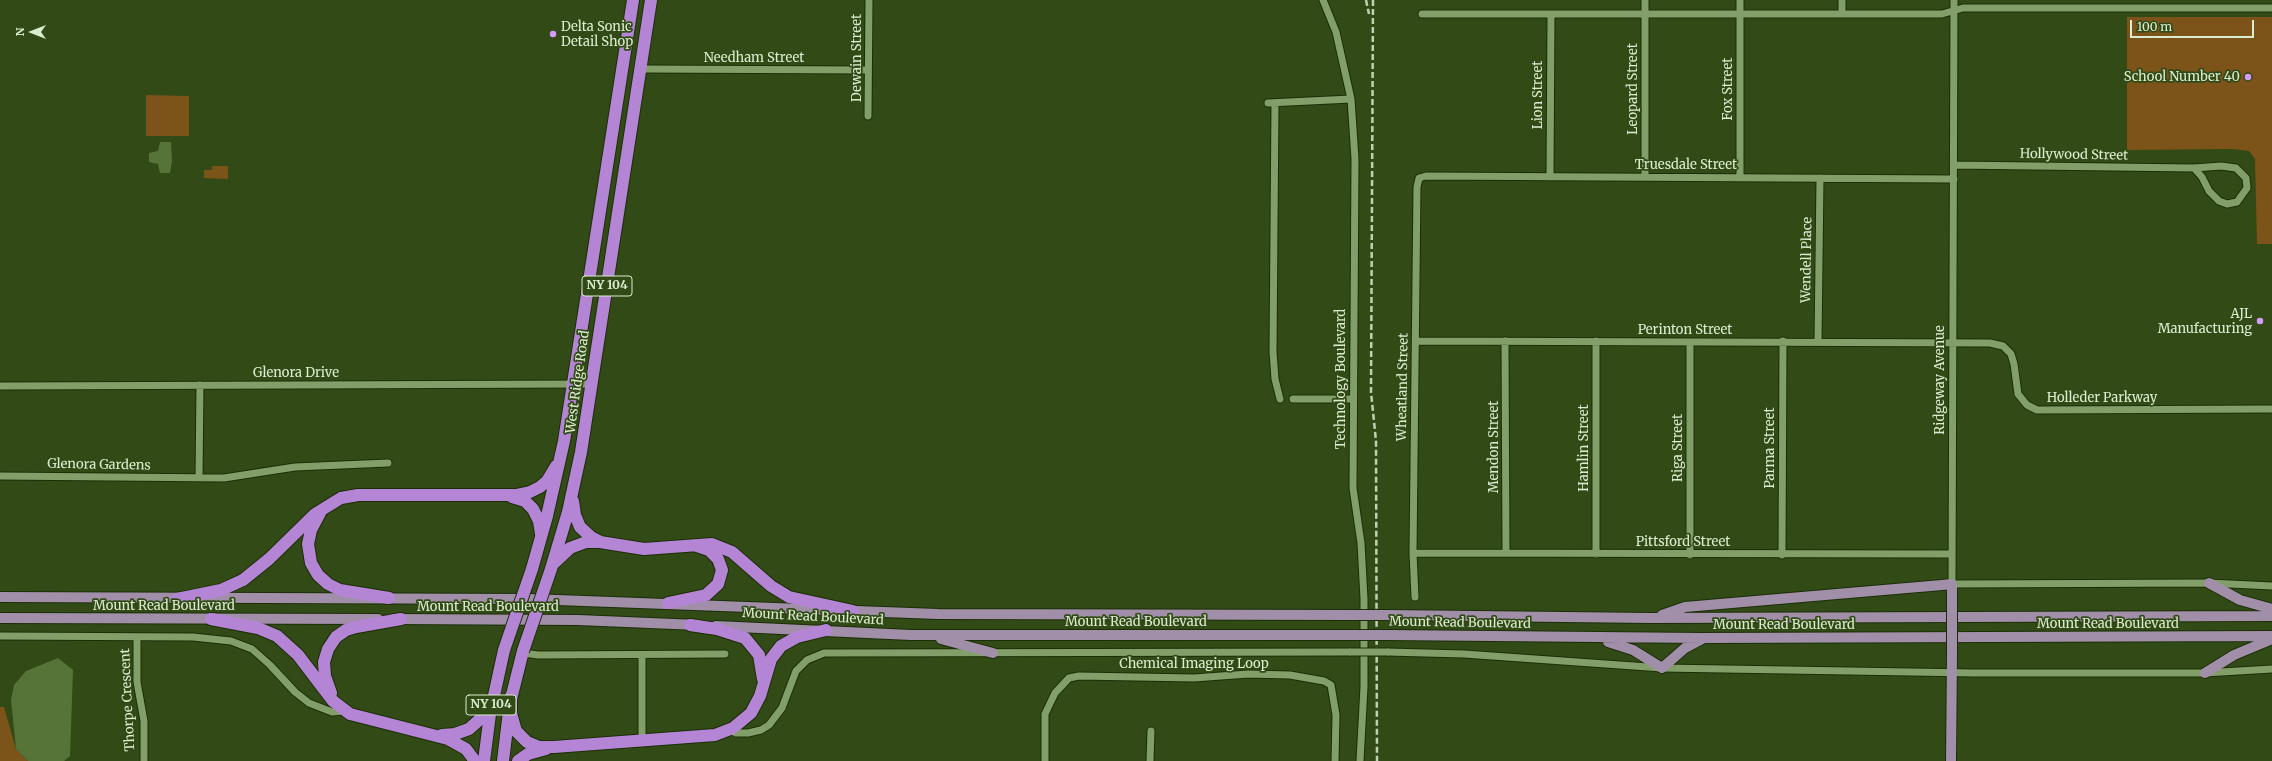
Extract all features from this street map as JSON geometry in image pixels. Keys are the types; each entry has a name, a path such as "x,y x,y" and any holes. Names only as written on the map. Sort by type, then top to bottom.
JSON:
{"highway":[{"name":"West Ridge Road","path":"484,761 496,683 504,650 541,539 561,456 633,0"},
{"name":"West Ridge Road","path":"503,761 511,696 523,652 551,569 574,490 651,0"},
{"path":"177,599 221,590 243,580 277,552 315,514 330,503 345,497 358,495 507,496 526,494 540,487 550,477 561,456"},
{"path":"574,490 574,509 578,524 588,535 600,542"},
{"path":"507,496 521,500 531,506 539,521 541,539"},
{"path":"330,503 315,521 309,539 309,554 315,571 324,582 335,588 389,598"},
{"path":"551,569 559,557 570,548 586,542 600,542 644,549 708,544 719,546 740,558 784,595 803,602 853,611"},
{"path":"668,603 706,595 714,590 720,581 722,570 716,556 705,548 689,546"},
{"path":"211,619 258,628 283,640 298,655 329,698 344,710 364,719 431,734 457,743 466,749 475,761"},
{"path":"344,710 332,694 325,676 324,662 330,645 346,630 401,619"},
{"path":"690,625 726,631 748,641 757,652 760,660 762,675 761,692"},
{"path":"518,761 532,752 554,748 710,736 730,730 751,713 761,692 771,659 781,646 797,637 826,630"},
{"path":"431,734 455,734 476,724 488,705 496,683"},
{"path":"511,696 512,718 520,737 535,746 554,748"}],"main road":[{"path":"2209,583 2240,600 2272,609"},
{"name":"Ridgeway Avenue","path":"1951,761 1952,584"},
{"path":"1652,618 1685,607 1952,584"},
{"name":"Mount Read Boulevard","path":"0,597 177,599 537,599 938,614 1387,615 1652,618 2272,616"},
{"name":"Mount Read Boulevard","path":"0,618 578,620 911,635 1387,635 1581,638 2272,637"},
{"path":"911,635 950,640 993,653"},
{"path":"2205,673 2234,655 2272,637"},
{"path":"1581,638 1617,643 1633,650 1662,668 1685,648 1703,638"}],"street":[{"name":"Dewain Street","path":"868,116 869,0"},
{"name":"Technology Boulevard","path":"1324,0 1336,32 1351,99 1355,158 1353,488 1361,543 1364,599 1364,687 1360,761"},
{"name":"Leopard Street","path":"1645,0 1645,177"},
{"name":"Fox Street","path":"1740,0 1740,177"},
{"path":"1842,0 1842,13"},
{"name":"Ridgeway Avenue","path":"1952,584 1954,0"},
{"path":"1422,14 1942,14 1963,8 2272,8"},
{"name":"Lion Street","path":"1550,177 1551,14"},
{"name":"Needham Street","path":"640,69 868,70"},
{"path":"1280,399 1275,379 1273,352 1271,103 1351,99"},
{"name":"Hollywood Street","path":"1954,165 2194,168 2221,166 2236,168 2246,178 2247,188 2237,202 2227,204 2219,201 2209,191 2202,177 2194,168"},
{"name":"Truesdale Street","path":"1419,178 1426,176 1954,179"},
{"name":"Wheatland Street","path":"1415,597 1413,553 1417,187 1419,178"},
{"name":"Wendell Place","path":"1818,342 1820,178"},
{"name":"Perinton Street","path":"1416,341 1953,342"},
{"name":"Mendon Street","path":"1506,341 1506,553"},
{"name":"Hamlin Street","path":"1596,341 1596,554"},
{"name":"Parma Street","path":"1782,555 1783,341"},
{"name":"Riga Street","path":"1690,342 1690,555"},
{"name":"Holleder Parkway","path":"1953,342 1997,343 2007,349 2014,364 2018,394 2027,405 2037,410 2272,409"},
{"name":"Glenora Drive","path":"0,386 591,384"},
{"path":"199,478 200,385"},
{"path":"1293,399 1353,400"},
{"name":"Glenora Gardens","path":"0,476 228,478 302,466 388,463"},
{"name":"Pittsford Street","path":"1413,553 1690,555 1952,554"},
{"path":"1952,584 2209,583 2272,586"},
{"path":"0,636 204,638 243,644 266,661 294,692 309,703 332,712 344,710"},
{"name":"Thorpe Crescent","path":"137,637 137,682 144,721 144,761"},
{"path":"523,652 538,655 725,654"},
{"path":"730,730 736,733 748,733 757,731 769,725 782,708 796,671 804,662 815,655 834,652 1387,652 1464,654 1662,668 1952,672 2205,673 2272,669"},
{"path":"642,655 642,741"},
{"name":"Chemical Imaging Loop","path":"1044,761 1045,714 1055,693 1069,678 1078,676 1194,678 1248,674 1290,675 1324,681 1331,685 1336,715 1335,761"},
{"path":"1150,761 1151,731"}],"shaded area":[{"path":"2127,17 2272,17 2272,244 2257,244 2255,159 2249,151 2232,149 2127,150"},
{"path":"146,95 189,96 189,136 146,136"},
{"path":"160,142 171,142 172,161 170,173 160,173 158,164 149,162 149,153 158,151"},
{"path":"212,166 228,166 228,179 204,178 204,170 212,170"},
{"path":"58,658 73,670 70,756 64,761 28,761 16,749 11,700 14,685 26,671"},
{"path":"0,707 4,707 16,749 28,761 0,761"}],"railway":[{"path":"1366,0 1369,14"},
{"path":"1373,0 1371,392 1376,441 1377,761"}],"place":[{"name":"Delta Sonic Detail Shop","path":"553,34"},
{"name":"School Number 40","path":"2248,77"},
{"name":"AJL Manufacturing","path":"2260,321"}]}
